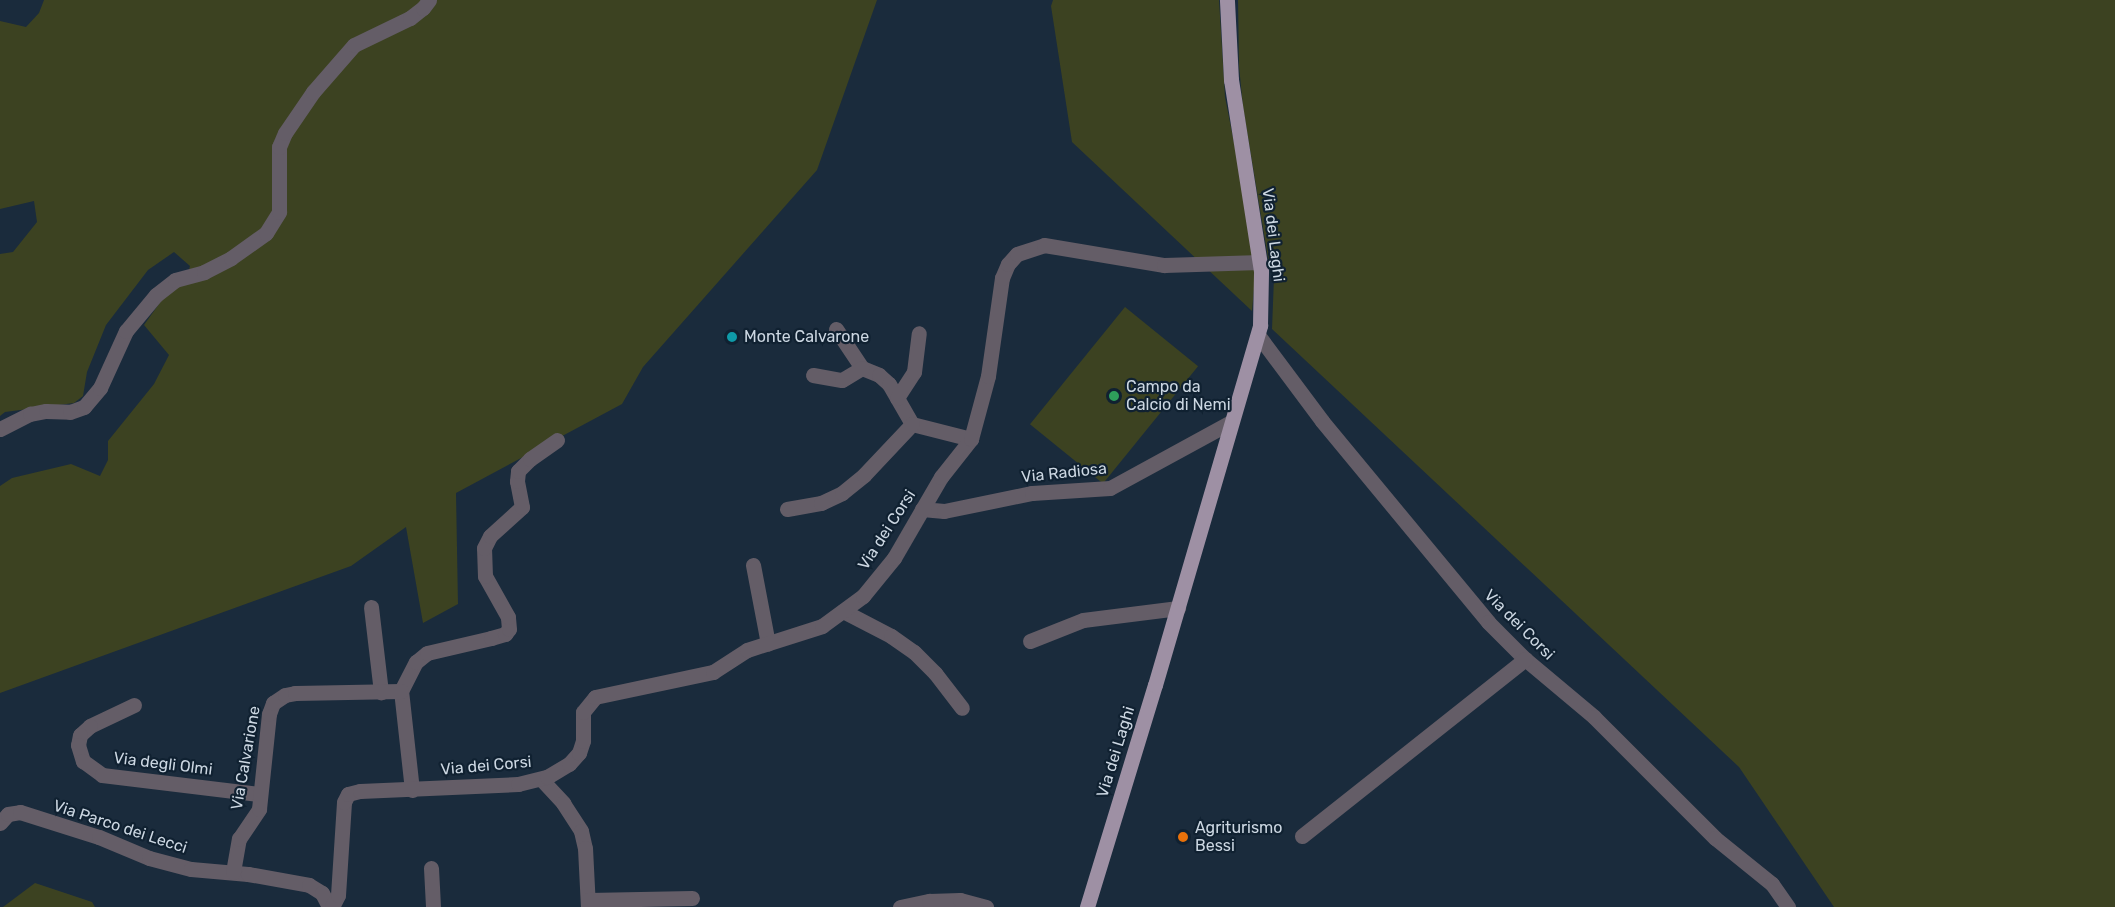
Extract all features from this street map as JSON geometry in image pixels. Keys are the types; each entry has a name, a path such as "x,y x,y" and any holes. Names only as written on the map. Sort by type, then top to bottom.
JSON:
{"main road":[{"name":"Via dei Laghi","path":"1087,907 1258,335 1262,294 1260,262 1231,80 1227,0"}],"street":[{"path":"0,429 34,413 70,412 84,406 100,388 126,331 156,295 175,280 204,272 231,258 266,233 279,212 279,147 285,133 312,92 335,63 354,45 410,18 429,0"},
{"name":"Via dei Corsi","path":"330,907 338,895 345,798 357,791 518,784 541,779 569,764 579,753 583,741 582,715 586,706 595,697 713,672 728,665 743,651 815,629 863,596 883,573 944,473 971,439 988,376 1003,273 1011,260 1022,251 1044,245 1164,265 1260,262"},
{"path":"836,329 862,368 883,378 912,424 971,439"},
{"path":"897,398 914,372 919,333"},
{"name":"Via dei Corsi","path":"1258,335 1322,421 1467,598 1525,659 1594,717 1706,830 1772,884 1788,907"},
{"path":"813,375 842,380 862,368"},
{"name":"Via Radiosa","path":"922,509 953,510 1032,493 1110,488 1232,422"},
{"path":"788,509 822,503 842,493 864,475 912,424"},
{"path":"412,790 401,691 416,662 427,653 505,634 509,628 508,617 485,576 484,548 490,536 522,507 517,481 519,471 530,459 557,440"},
{"path":"753,565 768,644"},
{"path":"370,607 381,692"},
{"path":"1030,640 1083,620 1178,608"},
{"path":"843,611 891,636 914,652 935,673 962,708"},
{"path":"1302,836 1525,659"},
{"name":"Via Calvarione","path":"233,872 238,842 257,813 269,714 277,700 295,693 401,691"},
{"name":"Via degli Olmi","path":"134,705 90,726 80,735 78,745 83,761 102,775 260,794"},
{"path":"541,779 563,803 581,831 585,848 588,903 692,898"},
{"name":"Via Parco dei Lecci","path":"2,816 20,812 99,837 149,858 191,869 233,872 313,886 322,893 330,907"},
{"path":"431,868 433,907"},
{"path":"900,907 929,901 960,900 986,907"}],"green space":[{"path":"44,0 877,0 817,170 643,367 622,404 456,493 458,604 423,623 406,527 351,566 0,693 0,486 12,478 71,464 100,476 108,460 108,441 154,384 169,355 144,325 171,287 186,280 190,266 174,252 148,270 106,325 87,372 83,396 74,403 5,412 0,416 0,254 13,252 37,222 34,201 0,209 0,21 26,27 39,13"},
{"path":"1053,0 1219,0 1225,97 1252,234 1255,277 1252,311 1072,142 1051,6"},
{"path":"1238,0 2115,0 2115,907 1834,907 1739,767 1272,329 1274,277 1269,264 1243,107 1239,66"},
{"name":"Campo da Calcio di Nemi","path":"1125,307 1198,366 1103,484 1030,424"},
{"path":"35,883 92,902 95,907 3,907"}],"place":[{"name":"Monte Calvarone","path":"732,337"},
{"name":"Campo da Calcio di Nemi","path":"1114,396"},
{"name":"Agriturismo Bessi","path":"1183,837"}]}
